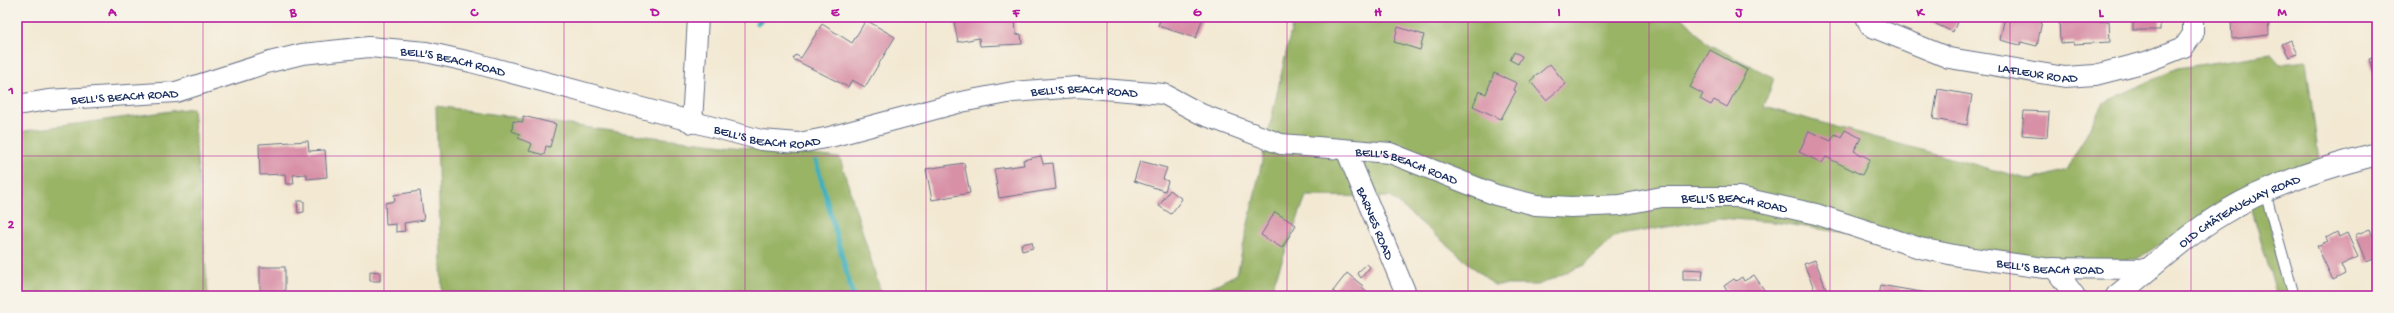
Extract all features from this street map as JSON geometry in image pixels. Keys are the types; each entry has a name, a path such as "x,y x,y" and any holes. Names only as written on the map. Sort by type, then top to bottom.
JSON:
{"street":[{"name":"LAFLEUR ROAD","path":"1866,17 1870,26 1949,58 2065,77 2095,74 2146,62 2184,47 2193,34 2193,17"},
{"path":"692,123 701,18"},
{"name":"BELL'S BEACH ROAD","path":"17,105 48,100 176,92 270,62 296,56 369,47 426,52 471,62 692,123 761,140 799,143 830,137 961,102 1013,92 1082,87 1164,94 1202,114 1281,144 1390,153 1496,195 1536,205 1571,207 1620,205 1662,197 1739,197 1816,214 1920,248 2006,263 2054,268 2146,269"},
{"name":"BARNES ROAD","path":"1346,150 1407,296"},
{"name":"OLD CHÂTEAUGUAY ROAD","path":"2117,296 2146,269 2225,212 2306,174 2377,154"},
{"path":"2054,268 2075,296"}],"lane":[{"path":"2265,192 2294,296"}],"green space":[{"path":"1294,17 1682,17 1708,44 1774,78 1764,107 2031,180 2067,170 2103,103 2178,68 2271,54 2280,64 2306,61 2319,160 2259,183 2290,296 2277,296 2246,189 2137,259 2059,264 1772,222 1719,218 1615,236 1584,265 1538,285 1494,285 1391,197 1306,196 1269,296 1194,296 1237,274"},
{"path":"436,106 654,137 840,158 882,296 442,296"},
{"path":"193,108 208,296 17,296 17,132"}],"building":[{"path":"133,17 165,17 164,20"},
{"path":"953,17 1015,17 1016,35 1021,34 1022,44 980,46 979,38 958,42"},
{"path":"1161,17 1203,17 1196,38 1158,26"},
{"path":"1921,17 1959,17 1953,32"},
{"path":"2005,17 2021,17 2042,21 2037,46 2021,42 2020,45 2000,40"},
{"path":"2059,17 2084,17 2084,22 2109,21 2110,42 2074,44 2074,42 2060,43"},
{"path":"2133,17 2160,17 2160,30 2133,30"},
{"path":"2238,17 2268,17 2269,35 2232,39 2231,20 2238,20"},
{"path":"866,20 895,37 865,87 852,80 848,87 793,59 796,55 801,58 822,24 852,43"},
{"path":"1398,27 1424,35 1420,50 1394,42"},
{"path":"2291,40 2298,54 2289,57 2282,44"},
{"path":"1710,50 1747,70 1727,107 1714,100 1711,105 1700,99 1703,94 1690,87"},
{"path":"1514,52 1522,56 1518,64 1510,60"},
{"path":"2375,57 2377,61 2377,85 2369,59"},
{"path":"1550,64 1566,84 1546,100 1530,81"},
{"path":"1494,73 1517,83 1514,90 1516,91 1501,119 1473,106 1479,91 1486,94"},
{"path":"1938,89 1972,95 1967,125 1933,119"},
{"path":"2024,111 2049,112 2047,137 2022,135"},
{"path":"523,116 556,124 550,147 546,146 544,155 529,151 532,144 518,138 520,134 512,131 513,121 523,122"},
{"path":"1845,130 1861,138 1854,151 1870,159 1862,175 1826,157 1822,163 1799,152 1809,131 1831,141 1835,134 1841,137"},
{"path":"308,141 309,151 325,150 327,177 307,179 307,174 293,175 294,184 286,184 285,174 260,175 259,144"},
{"path":"1041,156 1043,164 1053,163 1056,189 999,198 994,169 1024,165 1023,160"},
{"path":"1140,161 1167,168 1163,179 1168,181 1165,191 1134,181"},
{"path":"964,163 970,193 932,200 926,169"},
{"path":"1170,190 1182,199 1171,214 1159,206"},
{"path":"420,191 424,220 404,223 405,231 396,232 396,224 386,225 385,203 395,201 394,195"},
{"path":"297,201 304,201 304,212 298,213"},
{"path":"1275,212 1296,225 1282,248 1261,235"},
{"path":"2370,229 2377,248 2377,258 2366,262 2355,235"},
{"path":"2337,232 2339,237 2347,233 2358,257 2341,265 2345,274 2333,280 2317,246 2328,241 2326,238"},
{"path":"1032,242 1033,248 1022,251 1021,244"},
{"path":"1815,260 1829,296 1817,296 1804,264"},
{"path":"1367,264 1370,267 1361,278 1357,273"},
{"path":"260,267 285,267 285,296 260,296"},
{"path":"1683,269 1703,270 1702,280 1683,280"},
{"path":"370,271 380,272 380,281 370,281"},
{"path":"1347,273 1363,286 1362,287 1370,294 1368,296 1339,296 1333,291"},
{"path":"1754,275 1767,294 1764,296 1730,296 1724,286 1734,279 1736,281 1742,277 1744,281"},
{"path":"1880,285 1927,293 1927,296 1878,296"}],"waterway":[{"path":"757,23 765,17"},
{"path":"816,161 853,296"}]}
